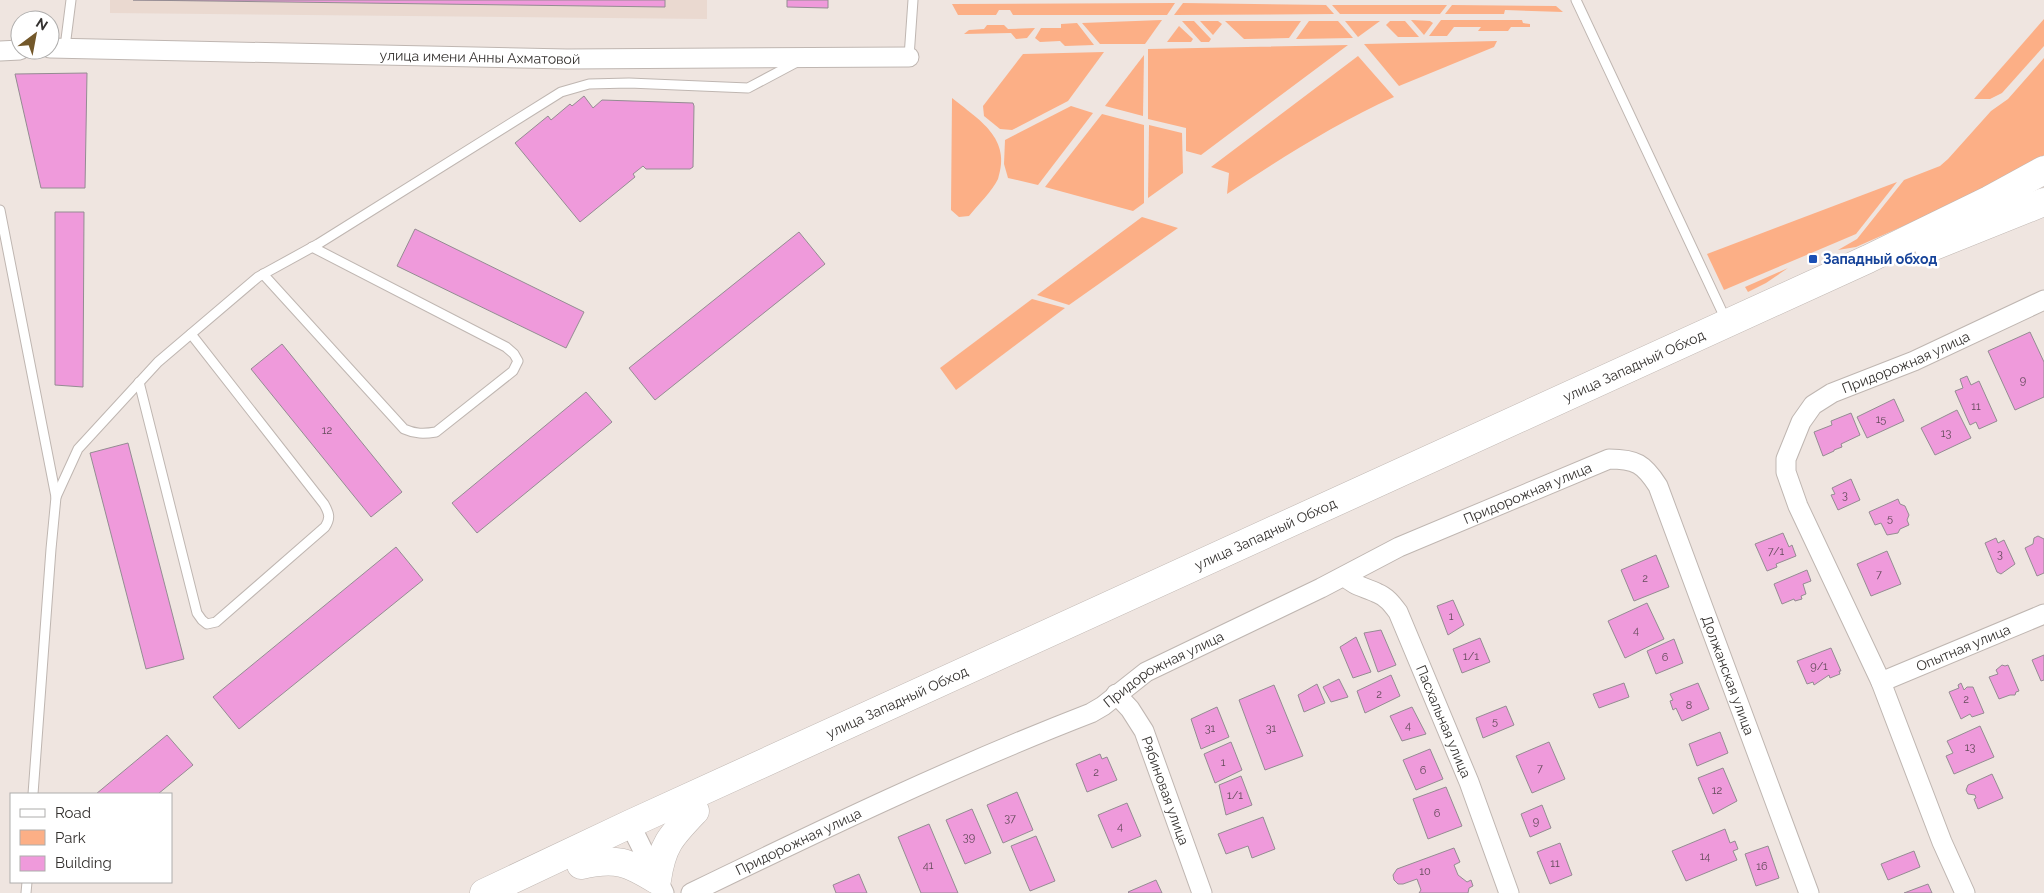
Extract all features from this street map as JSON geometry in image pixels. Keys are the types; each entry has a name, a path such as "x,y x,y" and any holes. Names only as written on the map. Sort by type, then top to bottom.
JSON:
{"highway":[{"name":"улица Западный Обход","path":"484,893 634,831 1868,259 1989,200 2044,170"},
{"name":"улица Западный Обход","path":"523,893 581,865 634,831 695,812 988,675 1410,484 1692,353 1875,274 1935,245 2044,202"},
{"path":"661,887 662,854 668,842 695,812"},
{"path":"581,865 602,860 614,860 628,864 661,887"}],"street":[{"name":"улица имени Анны Ахматовой","path":"60,48 567,59 909,57"},
{"name":"Придорожная улица","path":"1881,682 1798,506 1786,472 1786,460 1801,422 1813,405 1832,393 1914,361 2044,300"},
{"name":"Придорожная улица","path":"691,893 876,804 1011,744 1091,713 1103,706 1146,672 1345,576 1399,547 1609,459 1626,459 1639,463"},
{"name":"Должанская улица","path":"1639,463 1650,473 1658,486 1809,893"},
{"name":"Пасхальная улица","path":"1345,576 1353,584 1379,593 1390,600 1398,612 1469,782 1509,893"},
{"name":"Опытная улица","path":"1881,682 2044,614"},
{"path":"1881,682 1942,842 1965,893"},
{"name":"Рябиновая улица","path":"1116,694 1130,709 1144,731 1202,893"},
{"path":"634,831 661,887"}],"lane":[{"path":"60,41 71,0"},
{"path":"909,57 913,0"},
{"path":"1576,0 1727,323"},
{"path":"56,497 78,450 139,382 158,362 263,274 312,247 561,92 589,84 748,88 806,58"},
{"path":"0,210 56,497 33,793"},
{"path":"263,274 404,428 411,433 425,434 436,432 513,370 518,361 514,354 506,347 312,247"},
{"path":"139,382 197,613 207,624 216,622 325,527 330,520 329,512 324,504 191,334"}],"shaded area":[{"path":"110,0 707,0 707,19 110,13"}],"green space":[{"path":"1175,3 1167,15 1013,15 1010,10 999,10 996,15 958,15 952,4"},
{"path":"1183,3 1326,5 1334,14 1174,15"},
{"path":"1332,5 1447,5 1440,14 1340,14"},
{"path":"1452,5 1556,6 1563,12 1505,10 1504,14 1445,14"},
{"path":"2044,19 2044,46 2002,93 1990,99 1974,99"},
{"path":"1162,20 1145,44 1100,44 1082,23"},
{"path":"1411,20 1430,21 1433,23 1424,35"},
{"path":"1441,20 1522,20 1523,23 1530,24 1530,27 1511,27 1508,31 1478,31 1481,27 1454,27 1447,36 1429,36"},
{"path":"1182,21 1194,21 1211,39 1209,42 1201,42"},
{"path":"1200,21 1218,21 1222,24 1213,35"},
{"path":"1225,21 1301,21 1289,38 1244,39"},
{"path":"1309,21 1338,21 1353,38 1296,39"},
{"path":"1345,21 1380,21 1358,37"},
{"path":"1390,21 1405,21 1419,37 1398,37 1386,25"},
{"path":"1077,23 1094,45 1065,46 1060,41 1040,42 1035,38 1041,28 1061,28 1061,24"},
{"path":"987,25 1004,25 1008,29 1035,28 1027,38 1016,39 1011,33 964,34 969,30 984,29"},
{"path":"1179,26 1193,39 1191,42 1167,42"},
{"path":"1497,41 1494,47 1399,86 1364,44"},
{"path":"1348,45 1201,155 1186,151 1186,128 1148,119 1148,49"},
{"path":"1104,52 1068,101 1012,130 1000,129 984,116 983,106 1023,54"},
{"path":"1144,55 1143,116 1105,106"},
{"path":"1358,56 1394,97 1351,118 1309,142 1227,194 1229,173 1211,167"},
{"path":"2044,58 2044,155 1996,185 1856,247 1838,250 1857,239 1904,180 1940,166 1948,159 1991,111 2008,99"},
{"path":"952,98 982,122 997,141 1001,152 1001,165 996,183 969,216 959,217 951,210"},
{"path":"1071,106 1093,113 1038,185 1008,178 1004,164 1005,140"},
{"path":"1102,114 1144,125 1144,203 1133,211 1045,187"},
{"path":"1149,125 1182,133 1183,173 1148,198"},
{"path":"1897,182 1856,234 1724,290 1707,254"},
{"path":"1142,217 1178,228 1069,305 1037,295"},
{"path":"1788,268 1766,283 1748,292 1745,287"},
{"path":"1032,299 1065,308 956,390 940,368"}],"building":[{"path":"133,0 665,0 665,7"},
{"path":"787,0 828,0 828,8 787,7"},
{"path":"87,73 85,188 41,188 15,74"},
{"path":"584,96 593,108 602,100 693,103 693,167 690,169 646,169 643,166 633,174 635,177 580,222 515,143 548,116 551,120 570,104 572,106"},
{"path":"55,212 84,212 83,387 55,385"},
{"path":"415,229 584,312 566,348 397,266"},
{"path":"799,232 825,264 655,400 629,368"},
{"path":"2030,332 2044,362 2044,397 2015,410 1988,351"},
{"path":"282,344 402,492 371,517 251,369"},
{"path":"1967,376 1971,385 1979,381 1997,421 1979,429 1976,422 1970,425 1955,391 1963,388 1960,379"},
{"path":"586,392 612,422 477,533 452,503"},
{"path":"1894,399 1904,421 1867,438 1857,417"},
{"path":"1957,410 1971,438 1935,455 1921,428"},
{"path":"1851,413 1860,435 1841,444 1842,447 1823,456 1814,432 1832,425 1831,421"},
{"path":"128,443 184,659 146,669 90,453"},
{"path":"1851,479 1860,500 1838,510 1831,495 1835,494 1832,488"},
{"path":"1898,499 1900,504 1905,506 1909,515 1907,520 1909,525 1900,529 1898,533 1887,535 1881,523 1875,525 1869,512"},
{"path":"1783,533 1789,547 1792,545 1796,556 1776,564 1777,567 1767,571 1755,544"},
{"path":"2038,536 2044,539 2044,573 2037,576 2025,548 2033,544 2034,538"},
{"path":"1996,538 1998,543 2004,540 2015,564 2001,574 1997,572 1985,543"},
{"path":"396,547 423,580 239,729 213,697"},
{"path":"1887,551 1901,584 1871,596 1857,564"},
{"path":"1656,555 1669,587 1634,601 1621,570"},
{"path":"1807,570 1811,581 1803,584 1806,594 1801,596 1802,599 1795,601 1794,599 1782,604 1774,584"},
{"path":"1453,600 1464,625 1448,635 1437,606"},
{"path":"1647,603 1664,639 1625,658 1608,621"},
{"path":"1381,630 1396,665 1378,672 1364,633"},
{"path":"1356,637 1371,672 1353,678 1340,647"},
{"path":"1480,638 1490,662 1462,673 1453,649"},
{"path":"1674,639 1683,663 1656,674 1647,651"},
{"path":"1831,648 1841,671 1839,671 1840,674 1830,678 1829,675 1814,685 1813,682 1807,684 1797,661"},
{"path":"2044,655 2044,680 2041,681 2032,660"},
{"path":"2002,665 2008,665 2019,691 2015,695 1999,699 1989,677 1998,674 1996,670"},
{"path":"1391,675 1400,696 1365,713 1357,691"},
{"path":"1339,679 1348,697 1331,702 1323,687"},
{"path":"1624,683 1629,697 1599,708 1593,694"},
{"path":"1698,683 1709,709 1682,721 1676,708 1673,710 1670,701 1673,700 1670,694"},
{"path":"1961,683 1964,690 1967,687 1973,687 1984,713 1972,717 1970,714 1961,719 1949,692 1959,688 1958,685"},
{"path":"1317,684 1325,703 1304,712 1298,695"},
{"path":"1274,685 1303,756 1265,770 1239,700"},
{"path":"1506,706 1514,725 1483,738 1476,718"},
{"path":"1217,707 1229,737 1201,749 1191,719"},
{"path":"1412,707 1426,734 1402,741 1390,716"},
{"path":"1980,726 1994,757 1954,774 1946,756 1953,753 1947,741"},
{"path":"1720,732 1728,753 1697,766 1689,744"},
{"path":"167,735 193,765 159,793 97,793"},
{"path":"1231,742 1242,770 1215,783 1204,754"},
{"path":"1549,742 1565,779 1532,793 1516,756"},
{"path":"1430,749 1443,779 1416,790 1403,760"},
{"path":"1100,754 1102,759 1107,757 1117,780 1087,792 1076,764"},
{"path":"1723,768 1737,801 1713,814 1698,778"},
{"path":"1992,774 2003,798 1978,809 1974,799 1976,798 1975,795 1968,794 1966,790 1968,785"},
{"path":"1241,776 1252,805 1226,815 1219,785"},
{"path":"1446,787 1462,826 1428,839 1413,799"},
{"path":"1017,792 1033,830 1003,843 987,805"},
{"path":"1127,803 1141,836 1112,848 1098,815"},
{"path":"1542,805 1551,828 1530,837 1521,814"},
{"path":"972,809 991,853 965,864 946,820"},
{"path":"1263,817 1275,849 1252,858 1248,846 1226,854 1218,834"},
{"path":"929,824 958,893 921,893 898,837"},
{"path":"1725,829 1730,843 1735,841 1738,849 1733,851 1737,860 1686,881 1672,851"},
{"path":"1036,836 1055,881 1030,891 1011,846"},
{"path":"1560,843 1572,875 1550,884 1537,852"},
{"path":"1768,846 1779,878 1756,886 1745,854"},
{"path":"1454,848 1460,862 1454,865 1458,875 1467,882 1471,880 1473,886 1469,888 1468,893 1419,893 1421,890 1417,879 1403,884 1398,884 1394,880 1393,875 1397,869"},
{"path":"1914,851 1920,867 1888,880 1881,864"},
{"path":"859,874 867,893 836,893 833,885"},
{"path":"1156,880 1162,893 1128,892"},
{"path":"1928,884 1932,893 1904,893"}],"place":[{"name":"Западный обход","path":"1813,259"}]}
